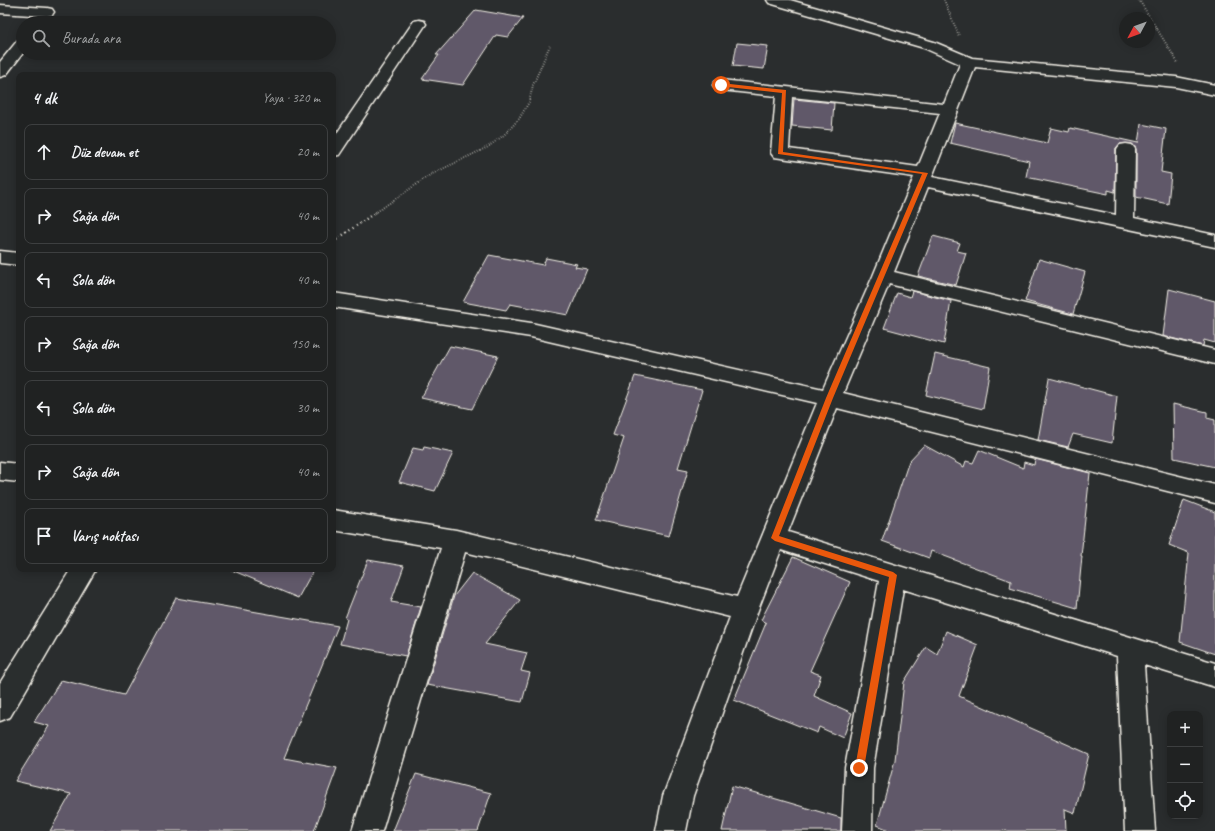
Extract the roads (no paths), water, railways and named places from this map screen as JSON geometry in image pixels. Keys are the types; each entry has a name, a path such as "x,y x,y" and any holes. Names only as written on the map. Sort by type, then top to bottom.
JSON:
{"street":[{"path":"43,16 56,0"},
{"path":"774,0 929,45 969,62 1176,82 1215,90"},
{"path":"0,9 37,16"},
{"path":"336,147 419,24"},
{"path":"0,72 16,52"},
{"path":"671,831 678,796 744,610 775,538 830,398 924,177 969,62"},
{"path":"721,85 950,109"},
{"path":"784,92 780,153 924,177 1125,222 1215,240"},
{"path":"1125,222 1126,149"},
{"path":"0,256 16,259"},
{"path":"883,276 1215,357"},
{"path":"336,300 531,330 830,398 1215,494"},
{"path":"0,470 16,473"},
{"path":"336,520 456,540 744,610"},
{"path":"775,538 1215,675"},
{"path":"367,831 456,540"},
{"path":"0,708 82,572"},
{"path":"857,831 859,768 893,575"},
{"path":"1130,649 1140,831"}]}
